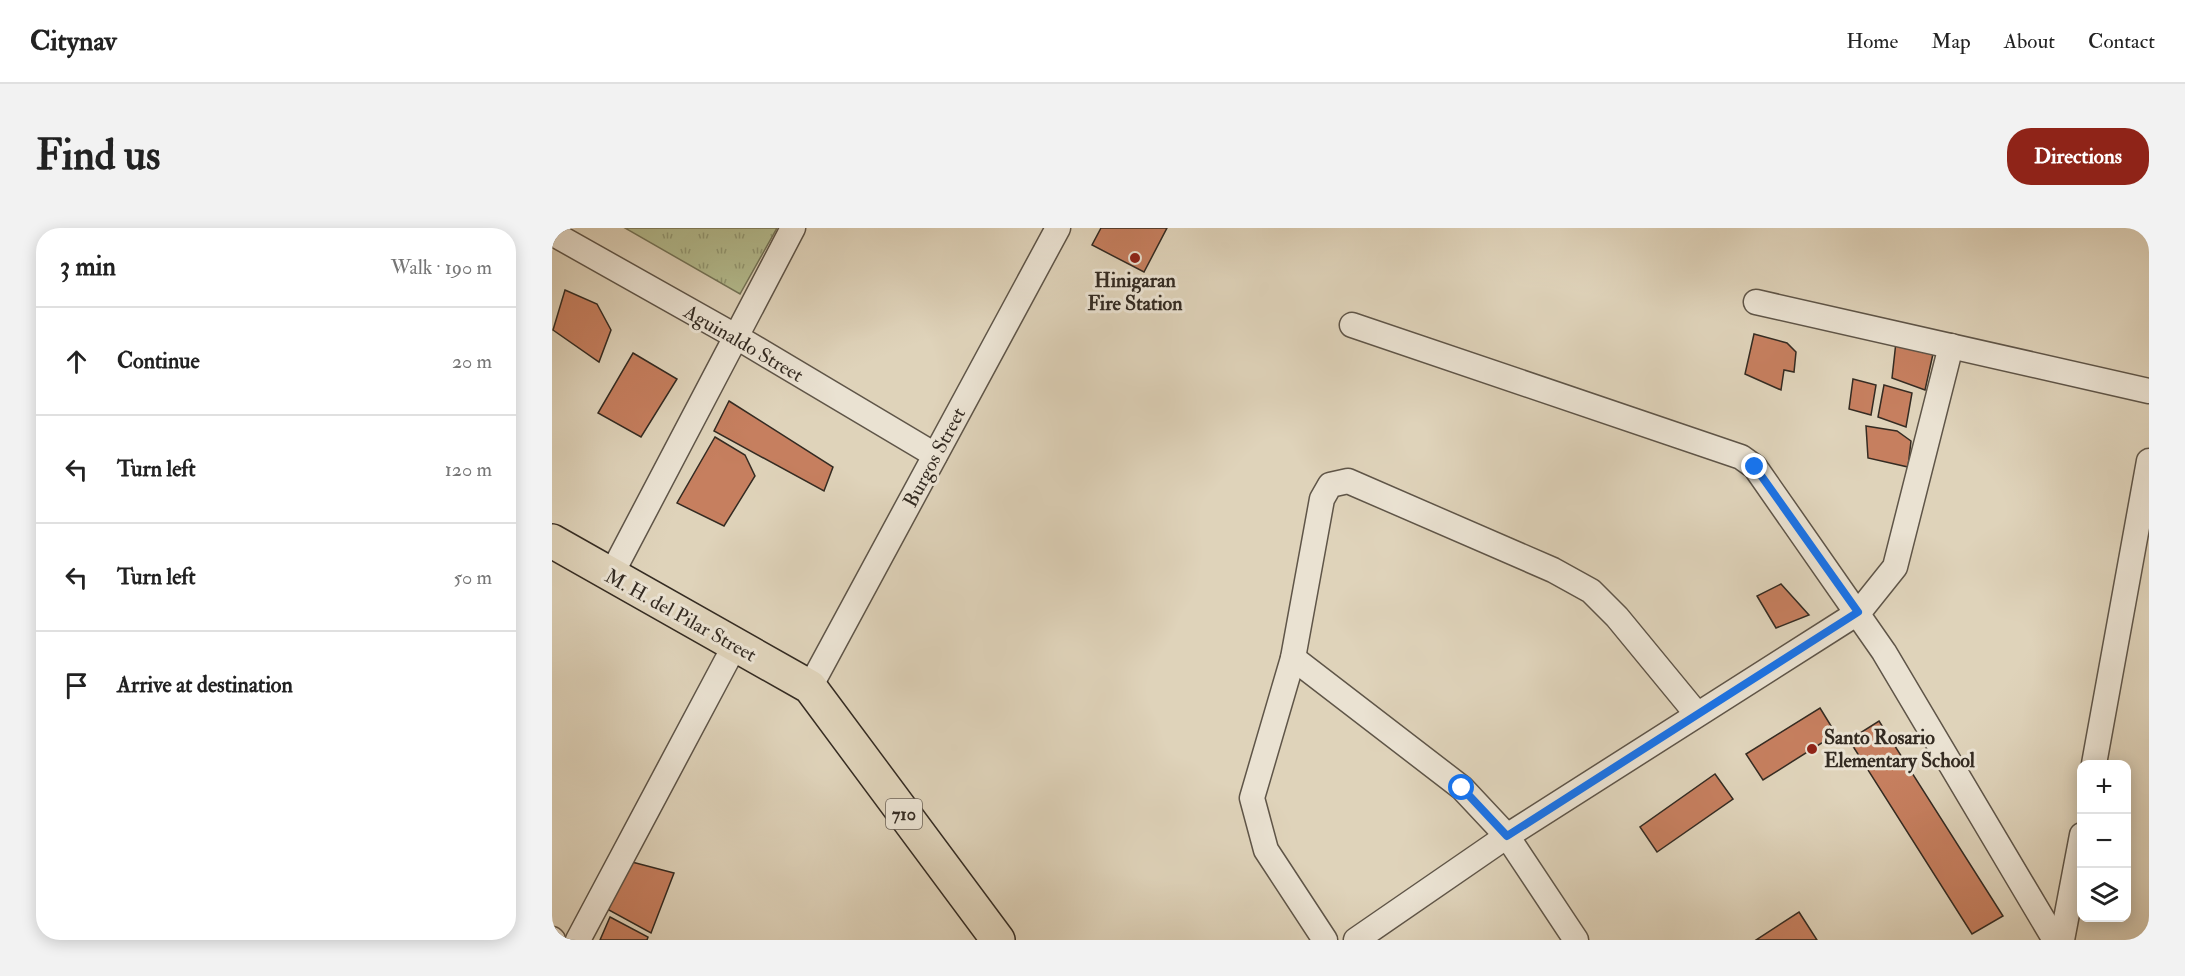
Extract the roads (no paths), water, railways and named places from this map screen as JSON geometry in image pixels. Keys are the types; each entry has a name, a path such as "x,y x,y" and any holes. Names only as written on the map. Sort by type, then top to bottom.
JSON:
{"main road":[{"name":"M. H. del Pilar Street","path":"552,541 810,687"},
{"name":"710","path":"810,687 998,940"}],"street":[{"path":"611,575 735,336 794,228"},
{"name":"Burgos Street","path":"810,687 1058,228"},
{"name":"Aguinaldo Street","path":"552,233 735,336 935,454"},
{"path":"1756,302 2149,391"},
{"path":"1352,325 1741,457 1755,467 1858,612 2055,940"},
{"path":"1356,940 1507,836 1696,713 1858,612 1895,567 1951,346"},
{"path":"2095,760 2149,461"},
{"path":"1325,940 1266,850 1252,798 1293,658 1322,499 1330,485 1347,481 1553,570 1591,591 1617,617 1696,713"},
{"path":"578,940 735,645"},
{"path":"1293,658 1462,788 1507,836 1576,940"},
{"path":"2062,940 2077,861"}],"place":[{"name":"Hinigaran Fire Station","path":"1135,258"},
{"name":"Santo Rosario Elementary School","path":"1812,749"}]}
